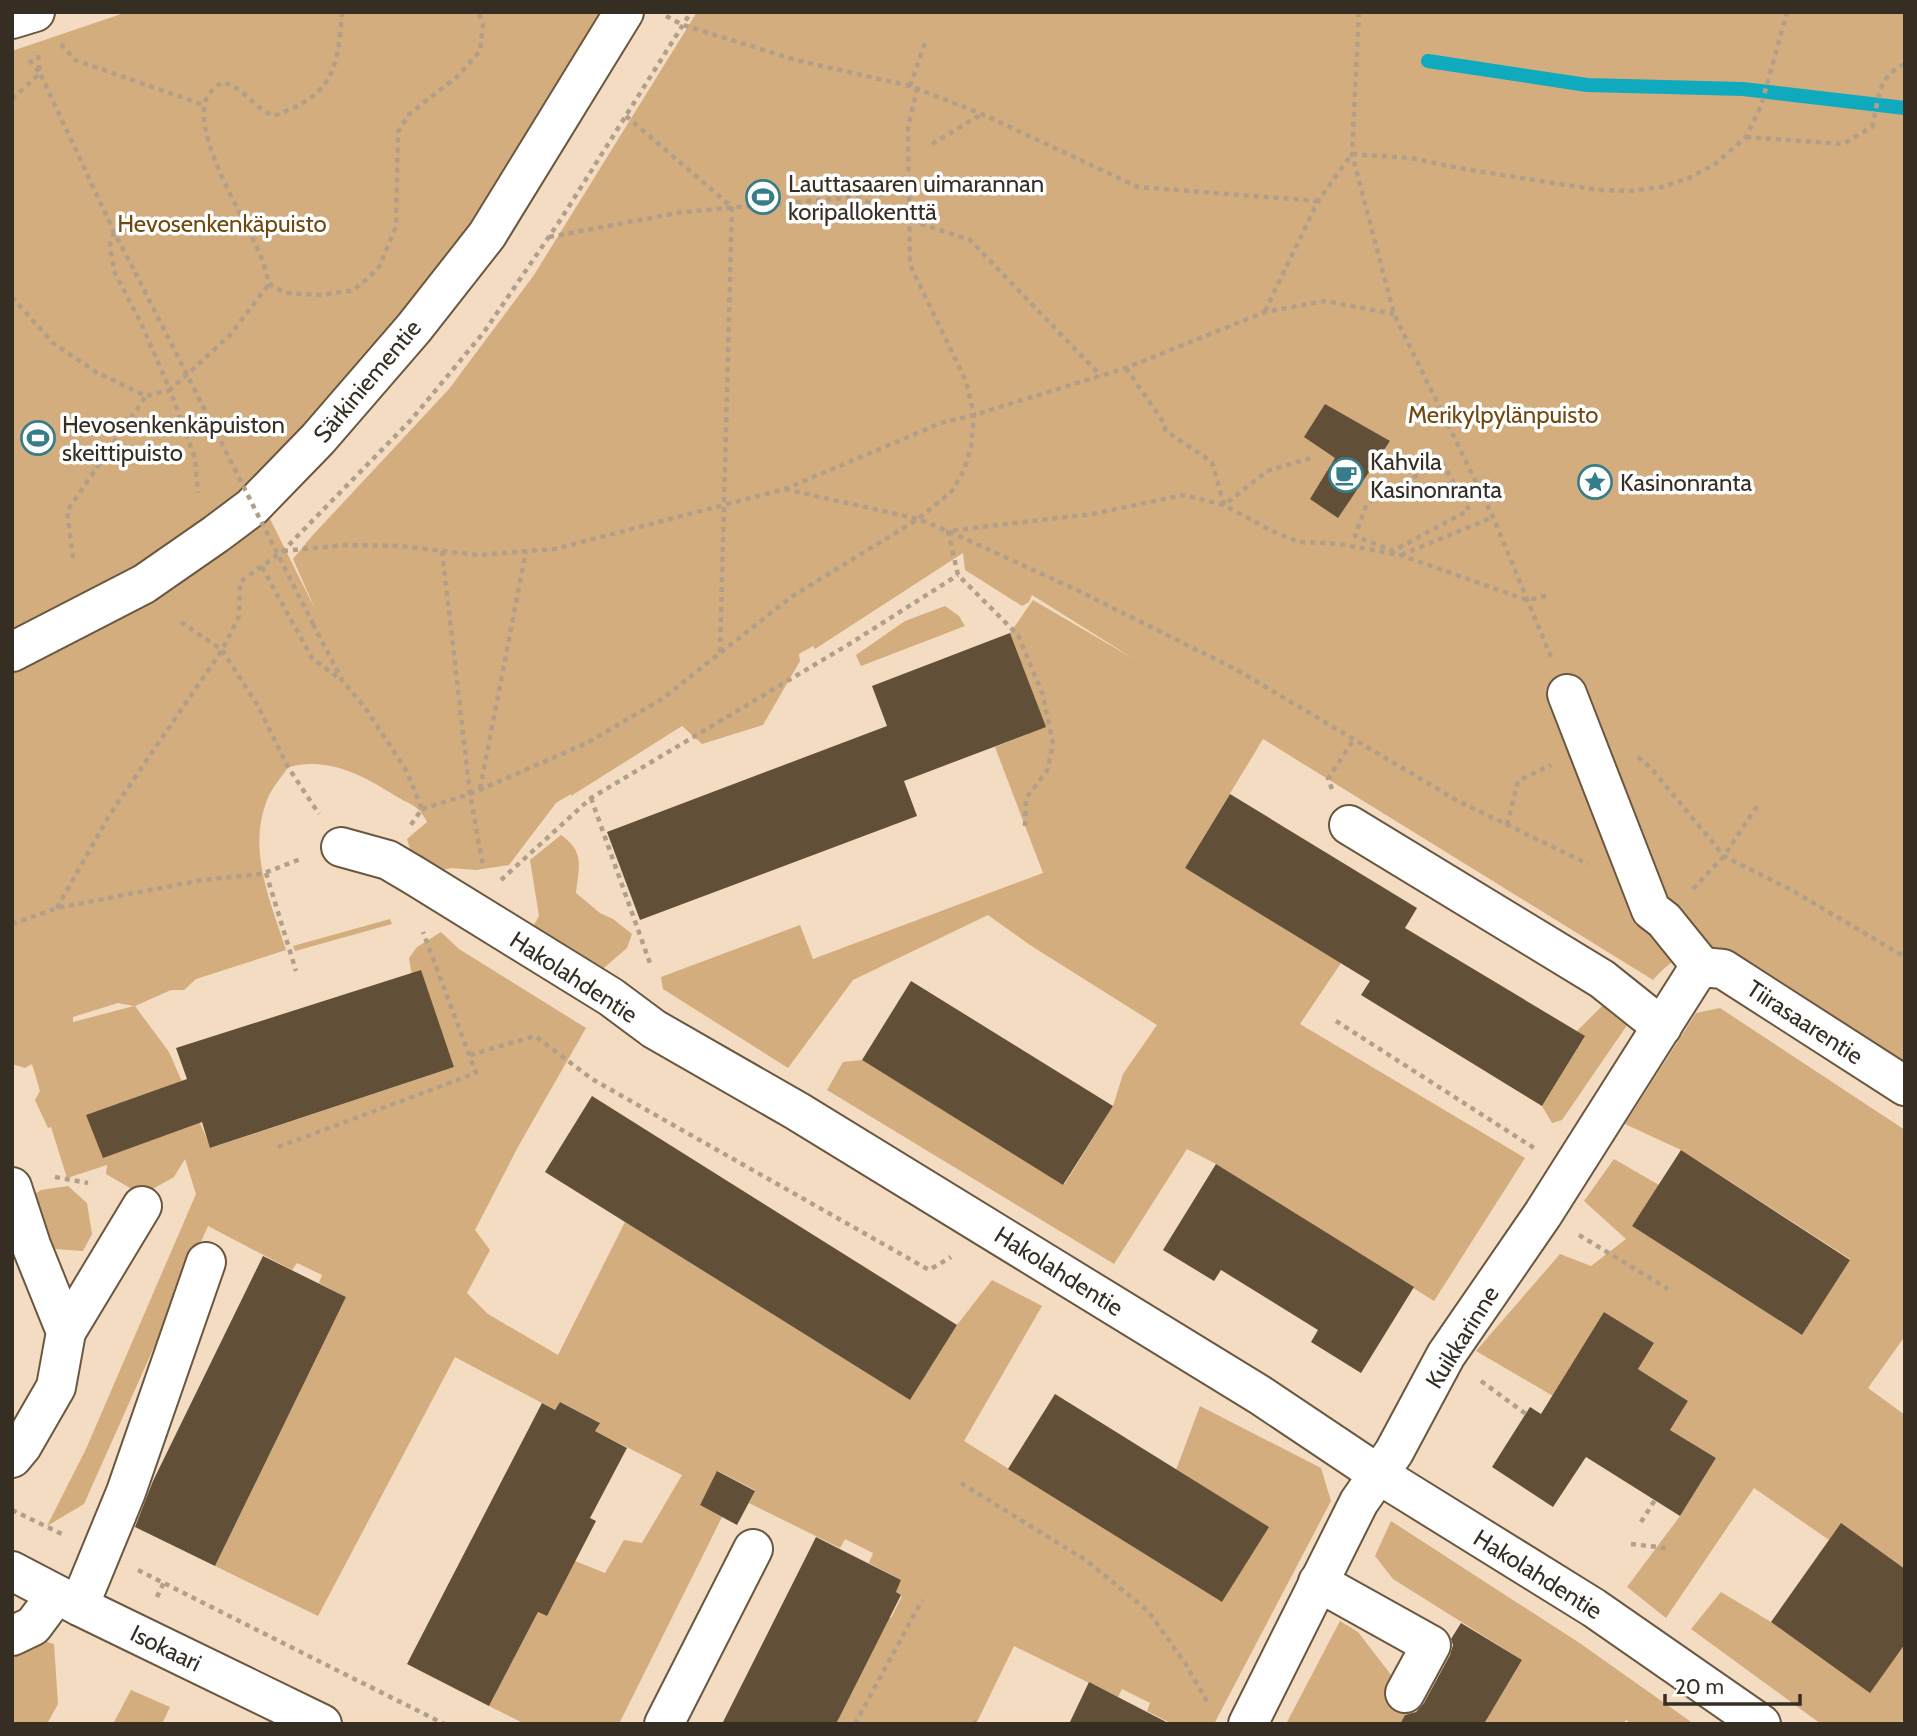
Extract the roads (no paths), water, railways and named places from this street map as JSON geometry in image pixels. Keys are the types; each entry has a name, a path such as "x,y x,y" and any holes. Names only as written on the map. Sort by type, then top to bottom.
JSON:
{"street":[{"name":"Särkiniementie","path":"12,652 144,584 252,508 309,449 414,327 487,235 624,12"},
{"path":"1567,694 1651,910 1664,920 1702,967"},
{"path":"1349,825 1602,979 1662,1027"},
{"name":"Hakolahdentie","path":"341,847 388,860 475,899 654,1029 797,1111 1260,1395 1378,1474 1594,1608 1761,1724"},
{"name":"Kuikkarinne","path":"1231,1719 1318,1582 1359,1502 1394,1452 1446,1355 1543,1214 1702,967"},
{"name":"Tiirasaarentie","path":"1702,967 1723,969 1905,1087"},
{"path":"12,1188 31,1245 66,1332"},
{"path":"12,1458 22,1446 56,1387 66,1332 142,1206"},
{"path":"12,1636 33,1626 67,1600 100,1552 126,1492 206,1262"},
{"path":"664,1724 753,1549"},
{"name":"Isokaari","path":"12,1571 322,1724"},
{"path":"1318,1582 1431,1645 1405,1693"}],"waterway":[{"path":"1428,61 1587,85 1743,89 1905,108"}],"place":[{"name":"Lauttasaaren uimarannan koripallokenttä","path":"763,197"},
{"name":"Hevosenkenkäpuiston skeittipuisto","path":"38,438"},
{"name":"Kahvila Kasinonranta","path":"1346,475"},
{"name":"Kasinonranta","path":"1595,482"}],"park label":[{"name":"Hevosenkenkäpuisto","path":"222,223"},
{"name":"Merikylpylänpuisto","path":"1503,414"}]}
